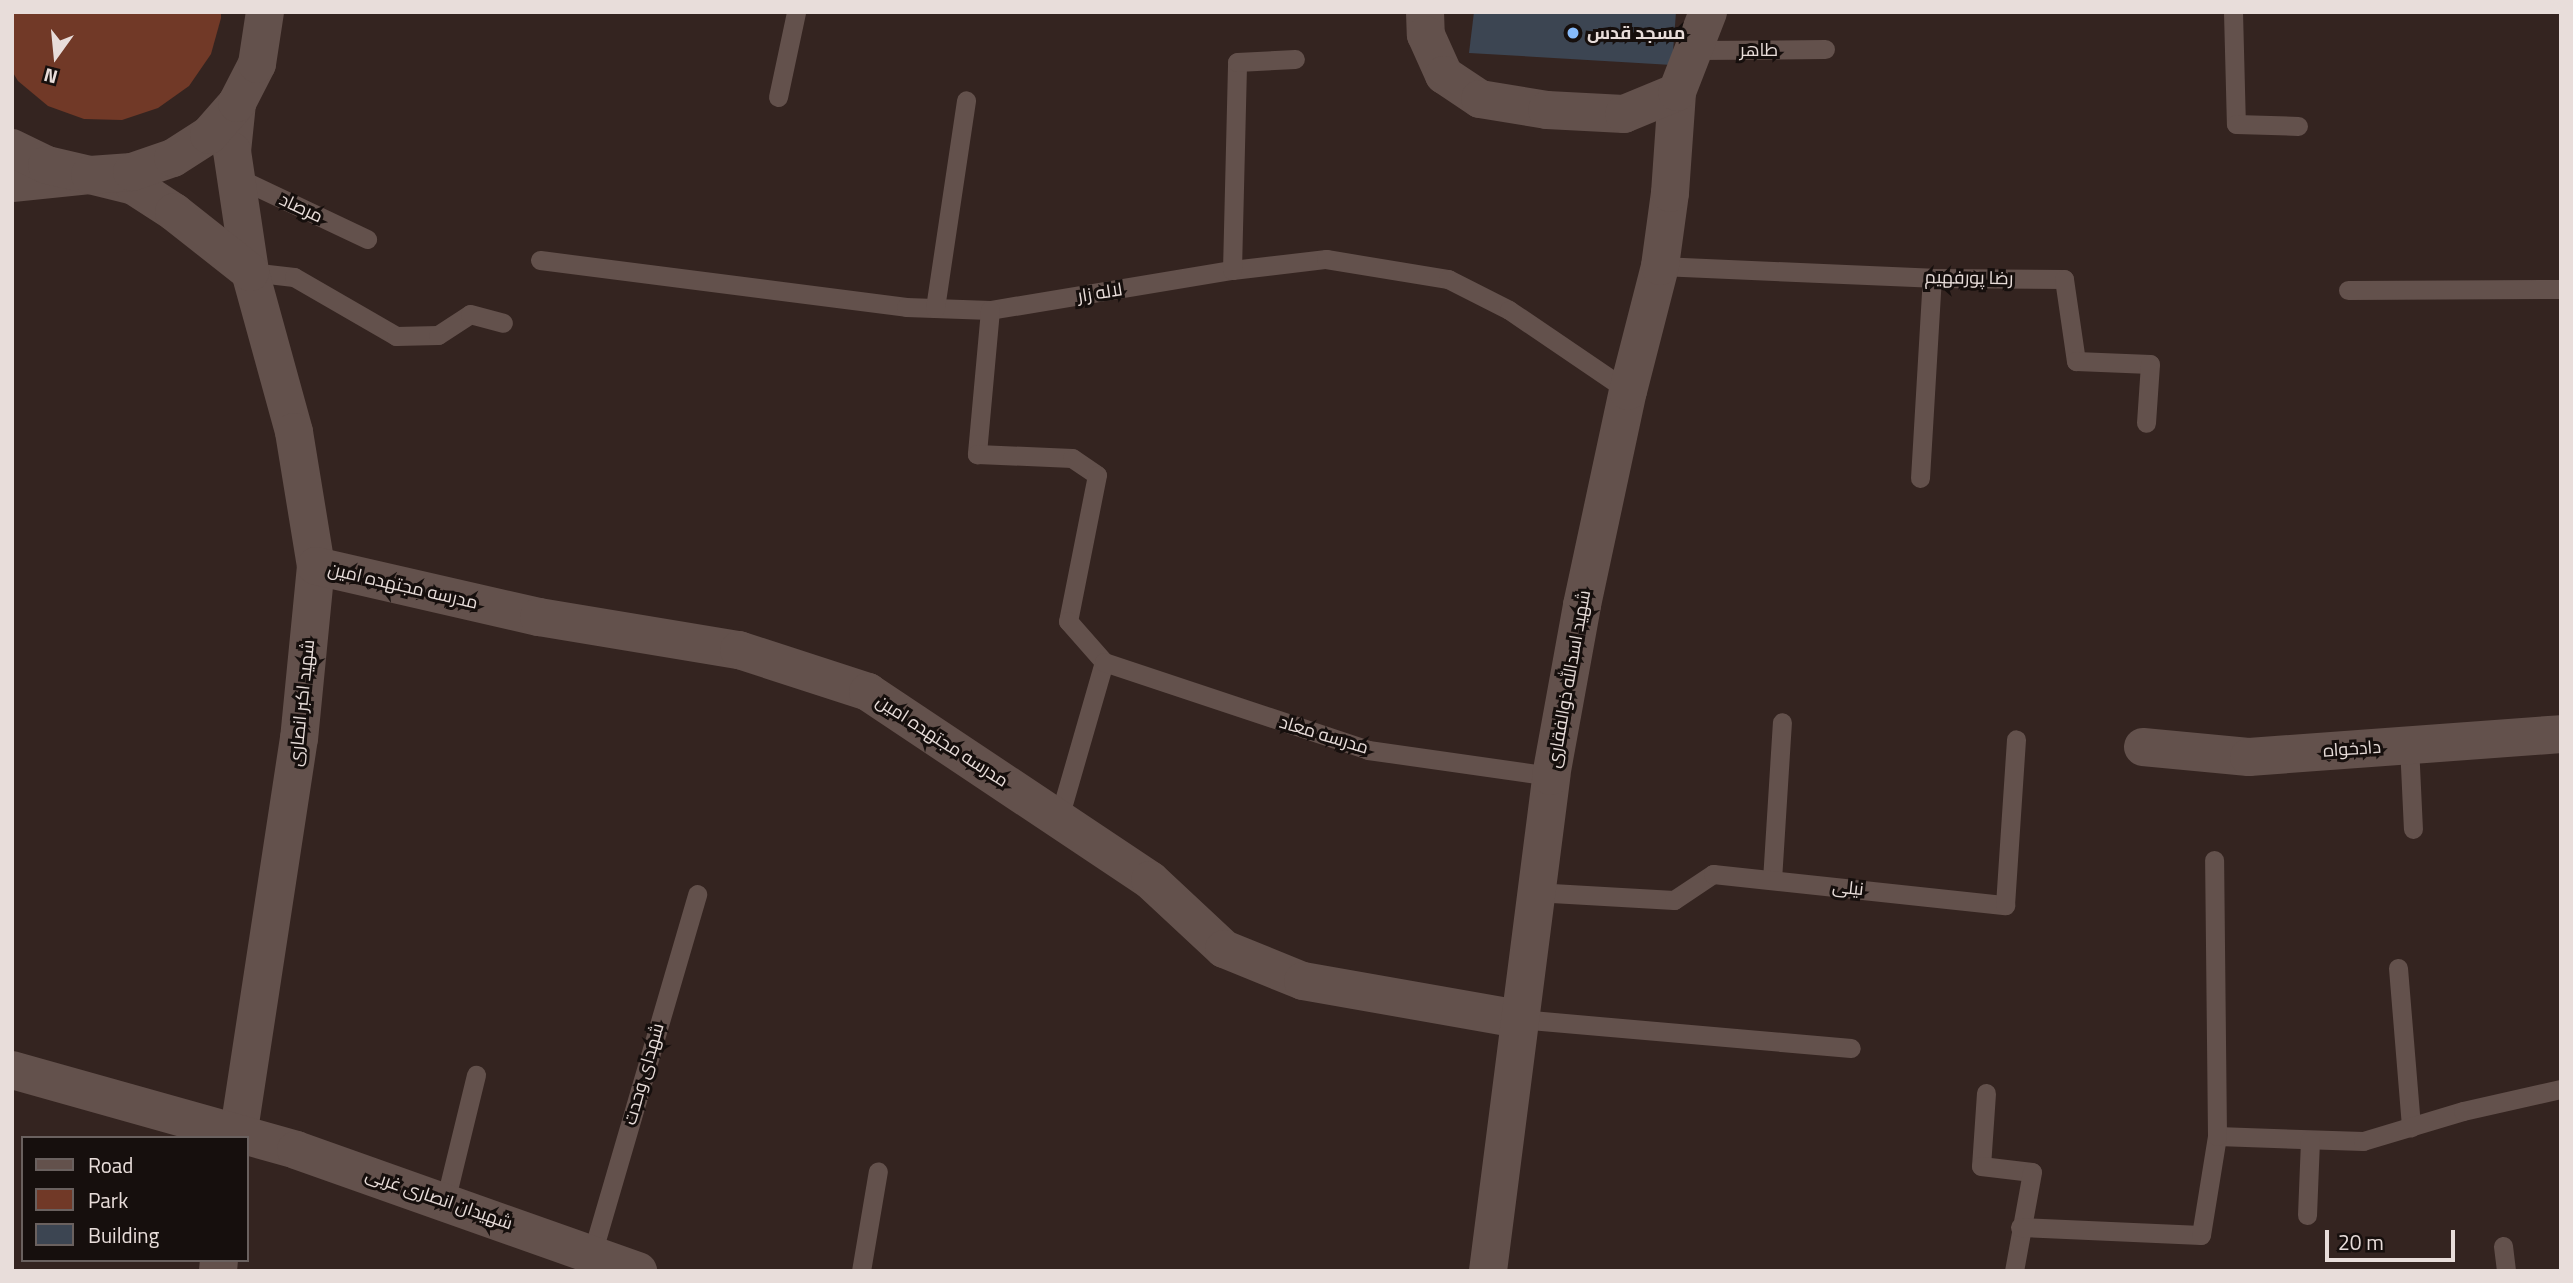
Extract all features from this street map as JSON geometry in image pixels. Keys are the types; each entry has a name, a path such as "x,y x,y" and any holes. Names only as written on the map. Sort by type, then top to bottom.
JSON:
{"street":[{"path":"12,183 132,172 173,158 209,135 237,103 257,64 265,12"},
{"path":"1425,12 1426,35 1444,75 1480,99 1547,110 1624,114 1678,92"},
{"name":"شهید اسدالله ذوالفقاری","path":"1488,1271 1534,892 1551,776 1582,605 1628,391 1660,267 1670,193 1678,92 1708,12"},
{"name":"شهید اکبر انصاری","path":"237,103 232,151 250,272 294,432 316,566 299,738 239,1135"},
{"path":"12,148 47,165 134,186 174,212 250,272"},
{"name":"مدرسه مجتهده امین","path":"316,566 539,617 739,650 868,692 1150,880 1224,948 1303,981 1519,1019"},
{"name":"دادخواه","path":"2143,747 2249,757 2561,734"},
{"name":"شهیدان انصاری غربی","path":"12,1070 239,1135"},
{"name":"شهیدان انصاری غربی","path":"248,1138 445,1202 638,1271"}],"lane":[{"path":"778,97 796,12"},
{"path":"2233,12 2236,124 2298,126"},
{"name":"طاهر","path":"1694,50 1825,49"},
{"path":"1232,270 1237,62 1295,59"},
{"path":"935,308 966,100"},
{"name":"مرصاد","path":"236,177 367,239"},
{"name":"لاله زار","path":"540,260 935,308 990,310 1232,270 1326,259 1448,279 1509,310 1628,391"},
{"name":"رضا پورفهیم","path":"1660,267 1932,278 2064,279 2076,361 2150,364 2146,423"},
{"path":"250,272 294,277 396,336 438,335 470,314 503,323"},
{"path":"1920,478 1932,278"},
{"path":"2348,289 2561,289"},
{"path":"990,310 977,454 1072,458 1097,475 1068,621 1104,662 1059,818"},
{"name":"مدرسه معاد","path":"1104,662 1368,750 1551,776"},
{"path":"1772,880 1782,722"},
{"name":"نیلی","path":"1534,892 1674,900 1713,874 2005,905 2016,740"},
{"path":"2409,745 2413,829"},
{"path":"2020,1227 2201,1235 2217,1136 2214,860"},
{"name":"شهدای وحدت","path":"592,1254 697,894"},
{"path":"2398,968 2411,1127"},
{"path":"1519,1019 1851,1048"},
{"path":"445,1202 476,1075"},
{"path":"2217,1136 2363,1141 2463,1111 2561,1089"},
{"path":"1986,1093 1981,1166 2032,1172 2014,1271"},
{"path":"2307,1215 2310,1140"},
{"path":"861,1271 878,1171"},
{"path":"2503,1246 2506,1271"}],"green space":[{"path":"12,12 221,12 221,18 211,54 189,86 158,108 122,120 84,119 48,106 18,81 12,71"}],"building":[{"name":"مسجد قدس","path":"1474,12 1676,12 1672,65 1469,53"}],"place":[{"name":"مسجد قدس","path":"1573,33"}]}
